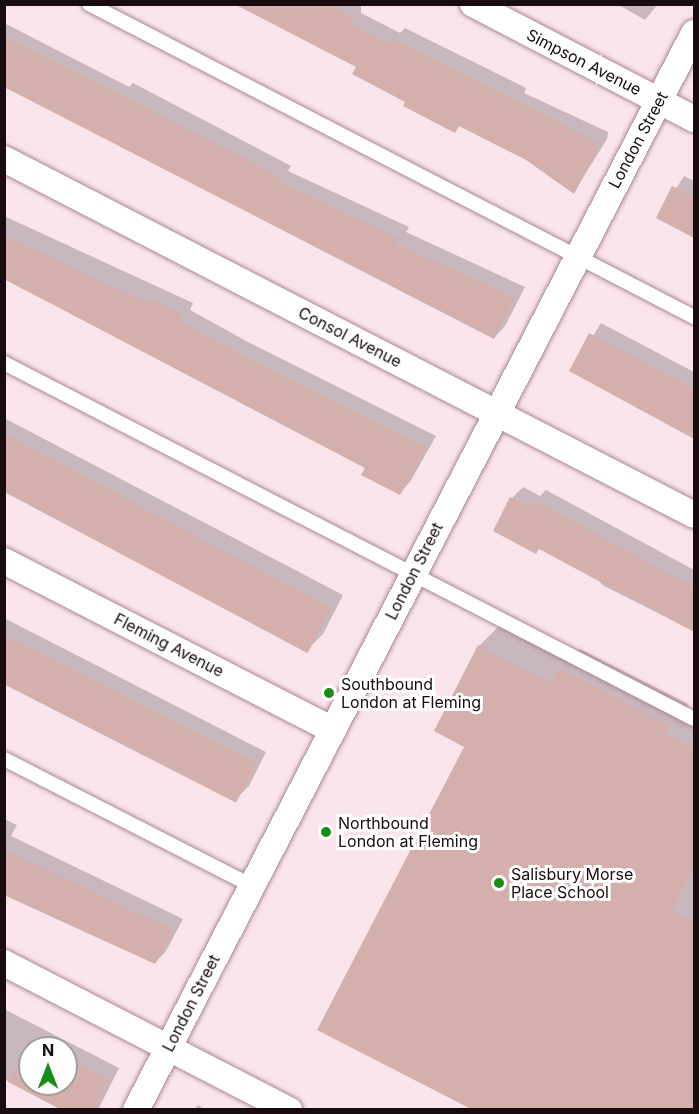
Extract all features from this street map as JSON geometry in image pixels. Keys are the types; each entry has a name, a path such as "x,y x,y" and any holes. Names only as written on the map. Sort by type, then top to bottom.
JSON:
{"street":[{"name":"Simpson Avenue","path":"473,4 694,119"},
{"name":"London Street","path":"136,1110 694,33"},
{"name":"Consol Avenue","path":"4,159 694,515"},
{"name":"Fleming Avenue","path":"4,561 333,730"},
{"path":"4,963 288,1110"}],"lane":[{"path":"89,4 694,317"},
{"path":"4,363 694,719"},
{"path":"4,759 252,886"}],"building":[{"path":"234,4 327,4 354,18 351,25 390,45 393,39 598,143 597,151 574,194 526,160 459,126 455,133 403,106 405,102 352,74 356,67"},
{"path":"4,37 281,177 278,182 399,238 396,244 515,298 494,339 4,87"},
{"path":"672,186 694,197 694,238 656,218"},
{"path":"4,235 147,303 149,299 183,314 179,321 237,353 426,448 411,478 400,495 361,475 365,468 4,279"},
{"path":"589,333 694,389 694,439 569,371"},
{"path":"4,434 332,608 308,653 4,492"},
{"path":"510,497 530,507 533,500 694,587 694,632 539,549 536,554 493,531"},
{"path":"4,635 256,763 236,803 4,684"},
{"name":"Salisbury Morse Place School","path":"478,645 551,683 559,668 669,725 665,733 694,748 694,867 672,911 694,922 694,1110 473,1110 317,1030 464,747 434,731"},
{"path":"4,849 173,930 155,964 4,895"},
{"path":"18,1062 18,1087 8,1082"},
{"path":"78,1064 109,1079 94,1110 62,1110 35,1096 78,1096"}],"place":[{"name":"Southbound London at Fleming","path":"329,693"},
{"name":"Northbound London at Fleming","path":"326,832"},
{"name":"Salisbury Morse Place School","path":"499,883"}]}
